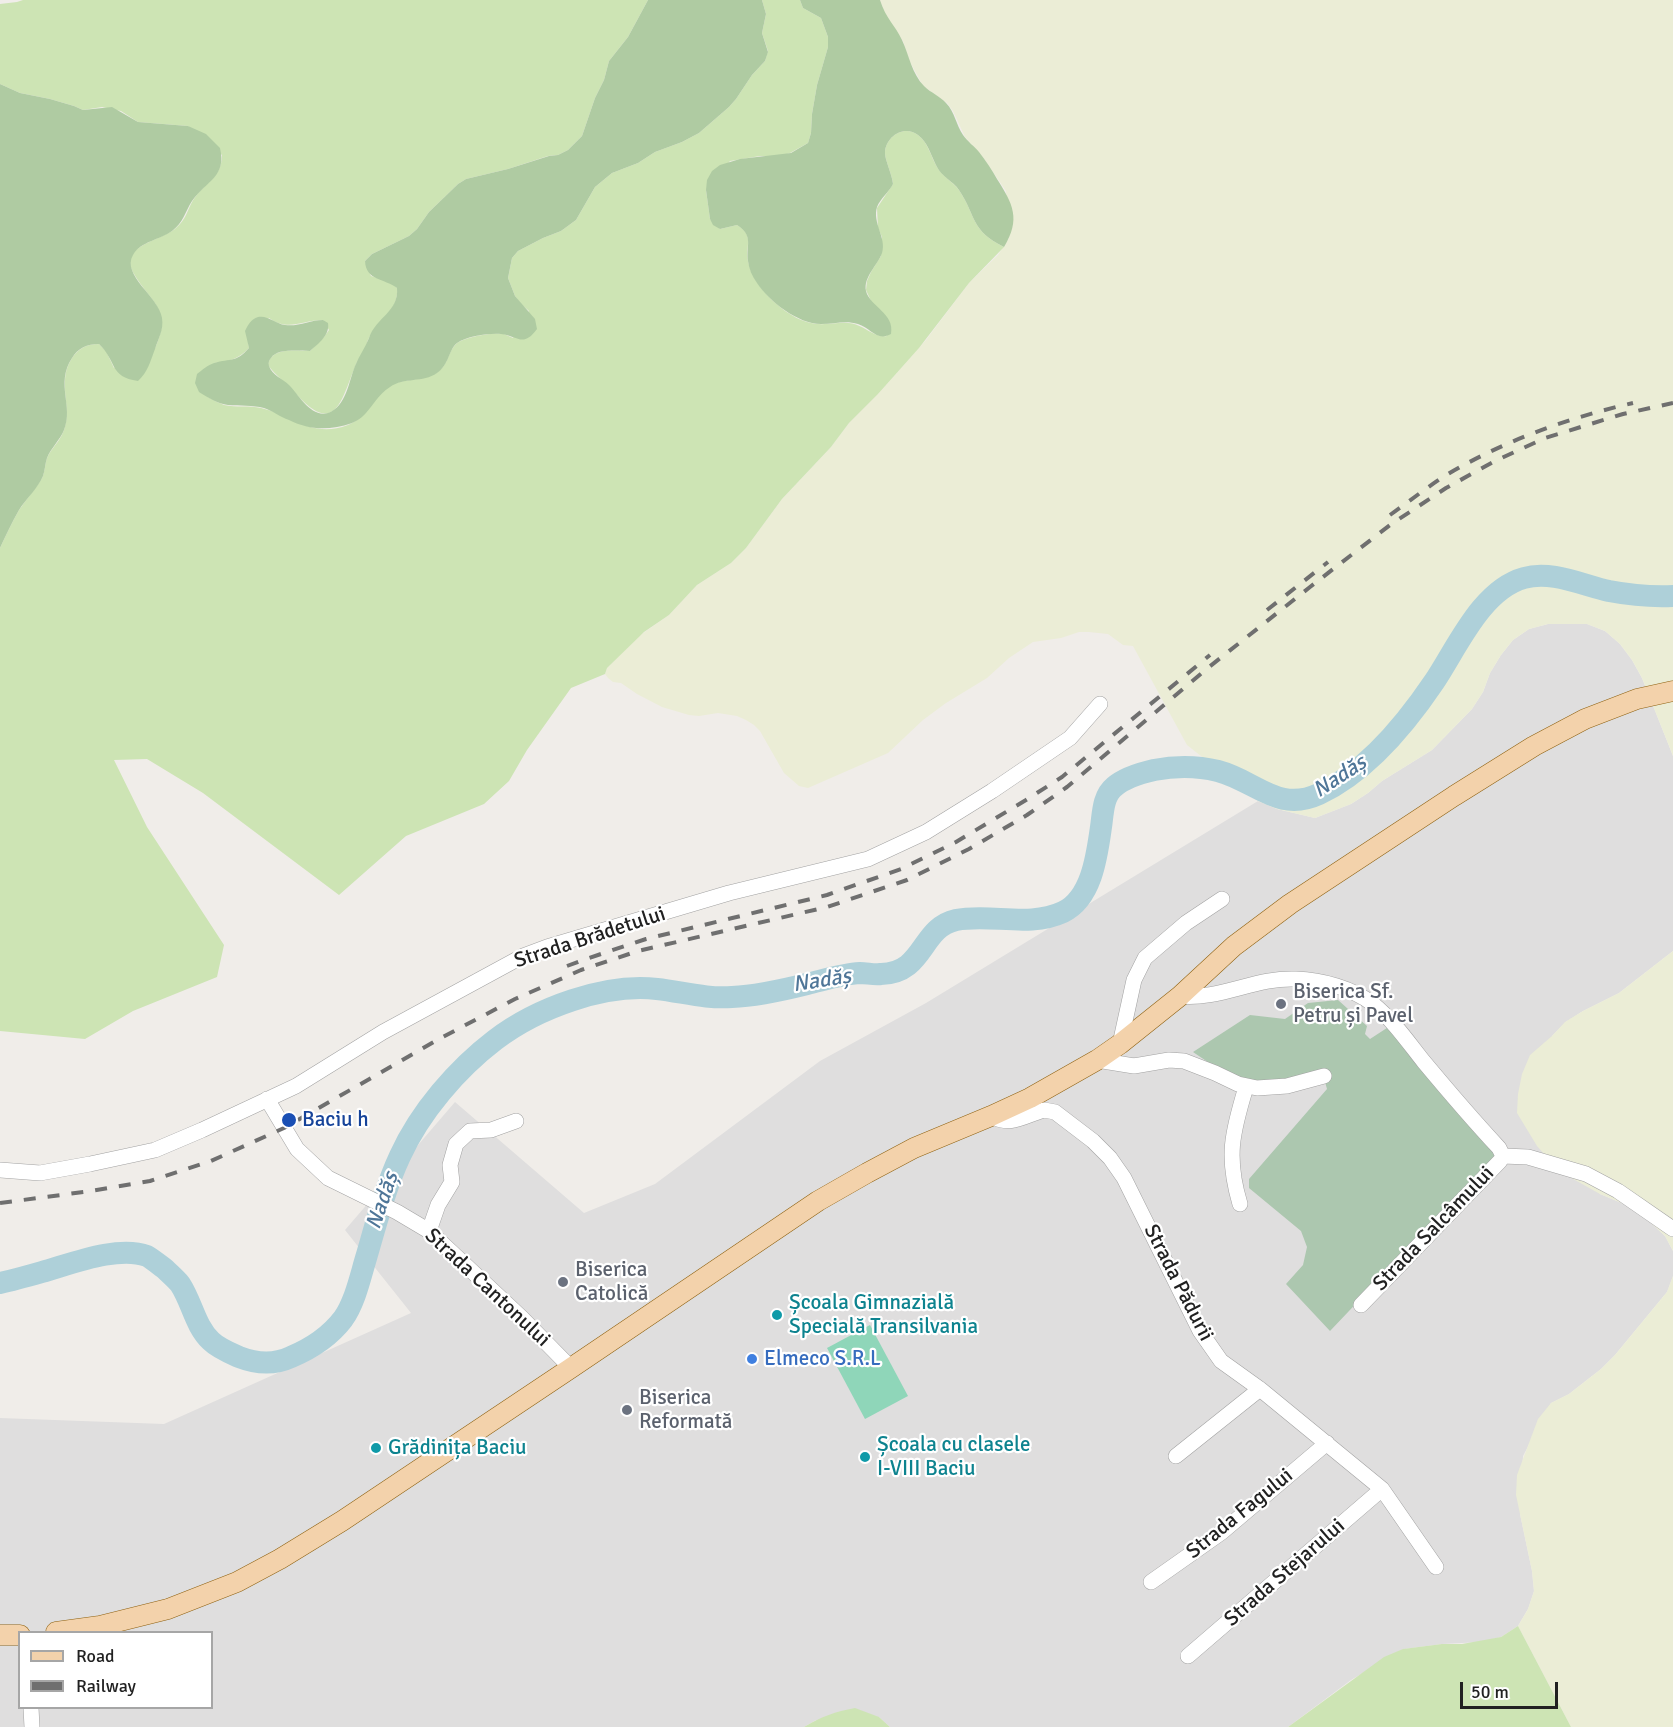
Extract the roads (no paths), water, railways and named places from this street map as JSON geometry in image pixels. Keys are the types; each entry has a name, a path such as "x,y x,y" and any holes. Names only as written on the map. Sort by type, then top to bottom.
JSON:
{"main road":[{"path":"63,1631 100,1626 168,1609 258,1571 321,1534 818,1201 914,1148 1030,1098 1097,1060 1179,996 1234,946 1290,904 1534,746 1585,719 1637,699 1673,691"},
{"path":"0,1635 18,1635"}],"street":[{"name":"Strada Brădetului","path":"0,1170 40,1173 155,1150 296,1086 383,1032 523,956 729,893 868,859 926,832 993,791 1070,738 1100,704"},
{"path":"1120,1044 1134,980 1145,958 1186,923 1222,898"},
{"name":"Strada Salcâmului","path":"1179,996 1203,997 1264,981 1289,979 1318,982 1356,994 1388,1018 1465,1112 1499,1148 1503,1155 1500,1161 1361,1305"},
{"path":"1097,1060 1134,1066 1169,1060 1184,1061 1246,1087 1257,1088 1277,1088 1324,1077"},
{"path":"1240,1203 1232,1169 1232,1146 1246,1087"},
{"name":"Strada Cantonului","path":"267,1099 297,1149 328,1178 397,1212 429,1231 522,1318 571,1368"},
{"name":"Strada Pădurii","path":"991,1116 998,1120 1011,1122 1044,1110 1055,1112 1093,1141 1110,1158 1124,1178 1200,1331 1221,1361 1260,1389 1382,1490 1436,1567"},
{"path":"429,1231 438,1205 452,1182 450,1165 456,1144 470,1131 491,1130 516,1121"},
{"path":"1503,1155 1528,1157 1586,1174 1618,1191 1673,1229"},
{"path":"1176,1456 1260,1389"},
{"name":"Strada Fagului","path":"1151,1582 1222,1532 1327,1443"},
{"name":"Strada Stejarului","path":"1188,1656 1382,1490"},
{"path":"31,1709 32,1727"}],"waterway":[{"name":"Nadăș","path":"0,1283 109,1254 135,1253 147,1256 180,1284 201,1328 217,1346 252,1361 272,1362 291,1357 326,1336 343,1319 351,1305 381,1206 395,1168 418,1123 441,1092 467,1064 512,1028 572,1000 616,990 637,988 713,997 741,996 847,975 895,972 915,959 935,932 956,920 969,918 1023,920 1050,917 1073,905 1087,886 1095,863 1106,800 1110,791 1123,781 1154,770 1194,767 1232,776 1279,798 1304,799 1319,794 1353,773 1397,731 1434,682 1461,637 1483,607 1509,585 1524,578 1545,576 1633,595 1673,596"}],"railway":[{"path":"1390,515 1443,477 1511,442 1584,416 1633,403"},
{"path":"0,1203 150,1181 211,1161 284,1128 439,1039 515,999 581,970 638,951 827,907 907,880 969,849 1027,815 1067,787 1209,667 1310,587 1390,525 1446,488 1495,461 1545,438 1623,414 1673,403"},
{"path":"1267,610 1328,562"},
{"path":"567,966 646,939 827,895 901,869 956,842 1062,777 1210,655"}],"place":[{"name":"Biserica Sf. Petru și Pavel","path":"1281,1004"},
{"name":"Baciu h","path":"289,1120"},
{"name":"Biserica Catolică","path":"563,1282"},
{"name":"Școala Gimnazială Specială Transilvania","path":"777,1315"},
{"name":"Elmeco S.R.L","path":"752,1359"},
{"name":"Biserica Reformată","path":"627,1410"},
{"name":"Grădinița Baciu","path":"376,1448"},
{"name":"Școala cu clasele I-VIII Baciu","path":"865,1457"}]}
